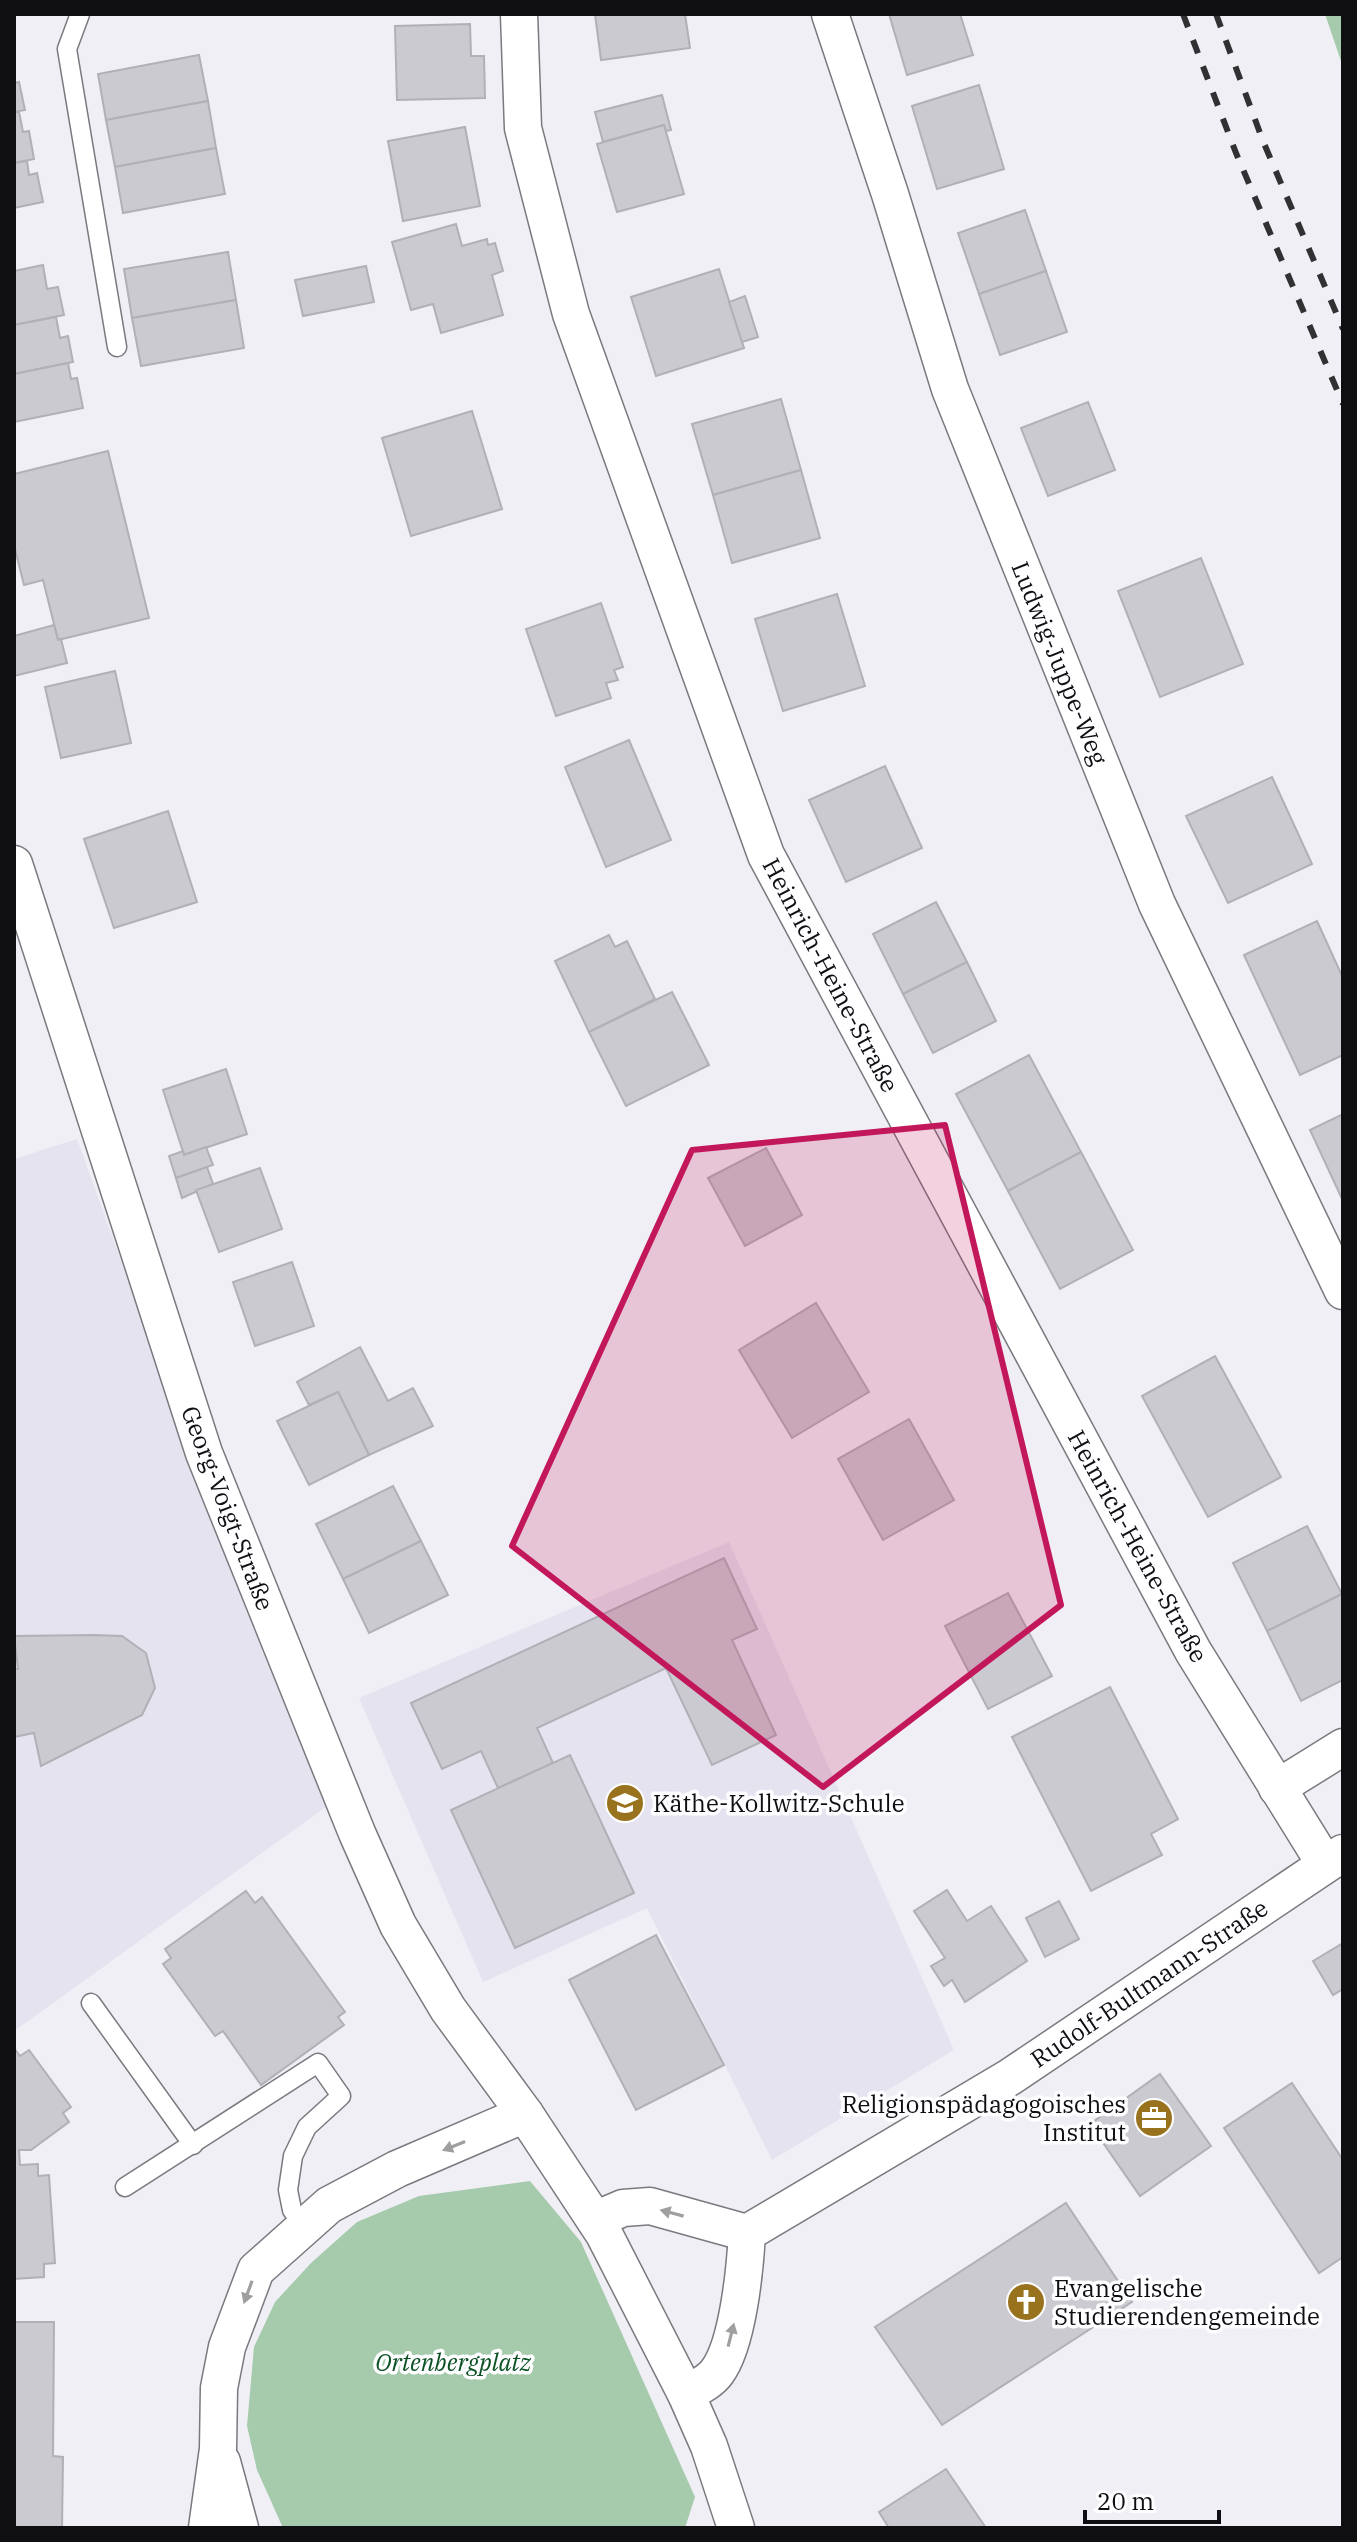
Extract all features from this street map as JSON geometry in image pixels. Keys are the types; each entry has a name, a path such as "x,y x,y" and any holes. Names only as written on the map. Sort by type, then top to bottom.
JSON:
{"street":[{"name":"Heinrich-Heine-Straße","path":"519,14 523,128 571,314 766,855 1193,1651 1277,1788 1334,1858"},
{"name":"Ludwig-Juppe-Weg","path":"830,14 950,389 1157,904 1343,1291"},
{"name":"Georg-Voigt-Straße","path":"14,864 204,1453 352,1821 405,1937 448,2009 525,2114"},
{"path":"1277,1788 1343,1747"},
{"name":"Rudolf-Bultmann-Straße","path":"747,2233 1010,2077 1334,1858"},
{"path":"207,2528 218,2449 219,2388 227,2347 256,2270 329,2205 397,2169 525,2114 595,2220 686,2394 709,2446 736,2528"},
{"path":"595,2220 623,2208 650,2206 747,2233 745,2282 725,2361 715,2376 686,2394"},
{"path":"218,2449 240,2528"}],"lane":[{"path":"80,14 67,49 117,347"},
{"path":"91,2003 193,2145"},
{"path":"125,2187 318,2063 341,2096 307,2127 293,2156 288,2190 292,2210 303,2226"}],"highlighted area":[{"path":"945,1125 1061,1605 823,1787 512,1546 692,1150"}],"shaded area":[{"path":"77,1139 261,1648 326,1807 14,2031 14,1159"},
{"name":"Käthe-Kollwitz-Schule","path":"729,1542 954,2050 772,2160 647,1908 483,1982 359,1698"}],"green space":[{"path":"1325,14 1343,14 1343,67"},
{"name":"Ortenbergplatz","path":"530,2181 581,2242 695,2497 685,2528 283,2528 257,2470 247,2426 254,2347 275,2302 311,2263 357,2222 419,2196"}],"building":[{"path":"595,14 685,14 690,48 601,60"},
{"path":"889,14 960,14 973,55 907,75"},
{"path":"470,24 471,56 484,56 485,98 397,100 395,26"},
{"path":"199,55 208,101 106,120 98,74"},
{"path":"19,82 25,110 14,112 14,83"},
{"path":"979,85 1004,169 937,189 912,106"},
{"path":"662,95 671,130 666,131 664,125 603,142 595,112"},
{"path":"208,101 216,148 115,167 106,120"},
{"path":"14,112 19,112 23,132 29,131 34,159 14,163"},
{"path":"664,125 684,194 617,212 597,144"},
{"path":"465,127 480,206 403,221 388,141"},
{"path":"216,148 225,194 123,213 115,167"},
{"path":"27,161 29,175 37,173 43,202 14,208 14,163"},
{"path":"1025,210 1046,271 979,294 958,233"},
{"path":"456,224 462,246 487,239 488,245 495,243 503,271 492,275 503,315 441,333 433,304 411,310 392,242"},
{"path":"228,252 236,300 132,318 124,269"},
{"path":"43,265 47,289 58,287 64,315 14,325 14,271"},
{"path":"366,266 374,302 303,316 295,280"},
{"path":"719,269 744,348 656,376 631,297"},
{"path":"1046,271 1067,332 1000,355 979,294"},
{"path":"745,296 758,337 742,342 729,302"},
{"path":"236,300 244,348 141,366 132,318"},
{"path":"56,317 60,338 68,336 73,362 14,374 14,325"},
{"path":"68,363 71,379 77,378 83,408 14,422 14,374"},
{"path":"781,399 801,470 713,495 692,424"},
{"path":"1088,402 1115,470 1048,496 1021,428"},
{"path":"472,411 502,509 411,536 382,438"},
{"path":"108,451 149,618 58,640 43,580 24,585 14,545 14,474"},
{"path":"801,470 820,538 732,563 713,495"},
{"path":"1201,558 1243,664 1160,697 1118,591"},
{"path":"837,594 865,686 783,711 755,619"},
{"path":"601,603 623,667 614,670 618,680 606,683 611,698 556,716 526,629"},
{"path":"54,625 67,663 14,676 14,636"},
{"path":"115,671 131,743 61,758 45,687"},
{"path":"629,740 671,840 606,867 565,767"},
{"path":"885,766 922,848 846,882 809,800"},
{"path":"1272,777 1312,864 1228,903 1186,816"},
{"path":"168,811 197,902 114,928 84,839"},
{"path":"936,902 967,962 903,994 873,934"},
{"path":"1317,921 1343,978 1343,1055 1300,1075 1244,955"},
{"path":"609,935 615,947 627,941 655,999 589,1032 555,961"},
{"path":"967,962 996,1021 933,1053 903,994"},
{"path":"672,992 709,1065 626,1106 589,1032"},
{"path":"1029,1055 1081,1152 1008,1191 956,1094"},
{"path":"226,1069 247,1134 184,1155 163,1090"},
{"path":"1343,1114 1343,1201 1310,1130"},
{"path":"206,1147 213,1165 176,1178 169,1156 183,1151 184,1155"},
{"path":"766,1148 802,1215 745,1246 708,1178"},
{"path":"1081,1152 1133,1250 1060,1289 1008,1191"},
{"path":"207,1167 213,1184 182,1198 176,1178"},
{"path":"260,1168 282,1229 219,1252 196,1190"},
{"path":"292,1262 314,1326 255,1346 233,1282"},
{"path":"816,1303 869,1392 792,1438 739,1350"},
{"path":"360,1347 388,1401 413,1388 433,1426 369,1455 338,1392 309,1405 297,1382"},
{"path":"1215,1356 1281,1477 1208,1517 1142,1396"},
{"path":"338,1392 369,1455 309,1485 277,1421"},
{"path":"909,1419 954,1500 883,1540 838,1459"},
{"path":"393,1486 421,1541 343,1579 316,1524"},
{"path":"1307,1526 1342,1594 1267,1631 1233,1563"},
{"path":"421,1541 448,1595 369,1633 343,1579"},
{"path":"724,1558 757,1629 732,1640 776,1735 712,1765 666,1668 537,1728 553,1763 498,1788 481,1751 442,1769 411,1703"},
{"path":"1008,1593 1052,1676 988,1709 945,1626"},
{"path":"1342,1594 1343,1680 1301,1701 1267,1631"},
{"path":"14,1636 122,1636 146,1653 155,1688 142,1715 41,1766 34,1733 14,1737 14,1669 18,1669"},
{"path":"1110,1687 1178,1819 1151,1834 1162,1855 1091,1891 1012,1737"},
{"path":"570,1755 634,1893 515,1948 451,1810"},
{"path":"947,1890 967,1921 991,1906 1027,1961 965,2002 952,1980 944,1986 931,1966 945,1958 914,1911"},
{"path":"246,1891 255,1903 262,1897 345,2012 338,2017 344,2025 261,2085 223,2031 215,2036 163,1964 171,1958 165,1949"},
{"path":"1059,1901 1079,1939 1045,1957 1026,1918"},
{"path":"656,1935 724,2065 636,2110 569,1980"},
{"path":"1343,1943 1343,1989 1333,1995 1313,1961"},
{"path":"14,2048 20,2056 29,2050 71,2107 63,2113 69,2122 31,2150 19,2150 20,2165 38,2164 38,2176 49,2175 55,2263 44,2264 44,2277 14,2279"},
{"path":"1160,2074 1211,2146 1140,2196 1090,2124"},
{"path":"1292,2083 1343,2160 1343,2257 1319,2273 1224,2128"},
{"path":"1066,2203 1132,2302 942,2425 875,2327"},
{"path":"14,2322 54,2322 53,2456 63,2457 62,2528 14,2528"},
{"path":"946,2469 986,2528 889,2528 879,2512"}],"railway":[{"path":"1183,14 1236,153 1343,404"},
{"path":"1216,14 1263,141 1343,329"}],"place":[{"name":"Käthe-Kollwitz-Schule","path":"625,1803"},
{"name":"Religionspädagogoisches Institut","path":"1154,2118"},
{"name":"Evangelische Studierendengemeinde","path":"1026,2302"}]}
